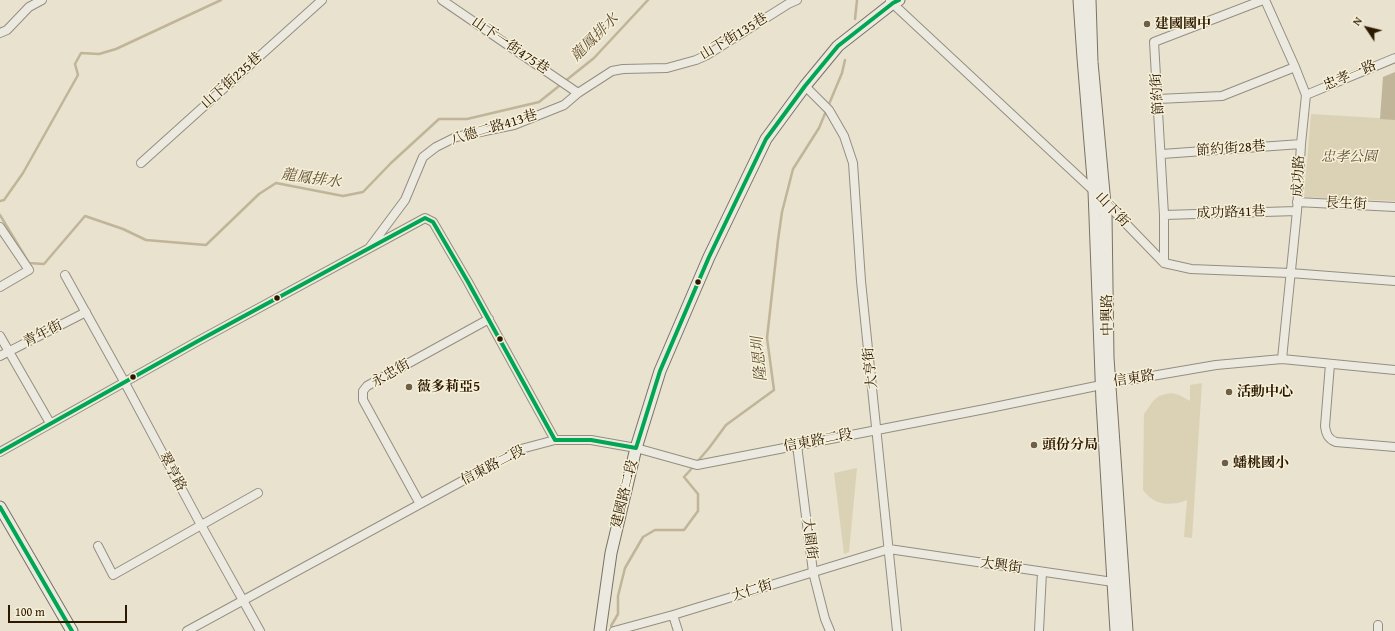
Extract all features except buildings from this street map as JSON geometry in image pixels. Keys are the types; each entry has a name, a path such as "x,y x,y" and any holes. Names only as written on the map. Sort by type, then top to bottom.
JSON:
{"street":[{"path":"0,33 7,30 29,7 42,0"},
{"name":"山下街235巷","path":"141,163 322,0"},
{"name":"山下一街475巷","path":"442,0 561,80 574,91"},
{"name":"山下街135巷","path":"574,91 612,71 623,69 667,68 696,60 707,55 785,2 797,0"},
{"name":"中興路","path":"1079,0 1082,58 1094,191 1106,384 1127,631"},
{"name":"中興路","path":"1090,0 1092,62 1105,202 1108,358 1106,384 1116,631"},
{"name":"成功路","path":"1264,0 1296,67 1306,95 1301,144 1298,202 1282,359"},
{"name":"節約街","path":"1164,262 1162,154 1154,42 1264,0"},
{"name":"山下街","path":"894,1 1094,191 1164,262"},
{"name":"建國路二段","path":"600,631 611,553 636,448 660,371 709,257 766,139 805,86 838,46 894,1"},
{"name":"忠孝一路","path":"1306,95 1395,58"},
{"path":"1158,99 1222,96 1296,67"},
{"name":"大亨街","path":"805,86 827,108 844,136 853,164 861,281 897,631"},
{"name":"八德二路413巷","path":"368,250 405,200 423,157 436,147 456,137 514,125 564,105 574,91"},
{"name":"節約街28巷","path":"1162,154 1301,144"},
{"name":"長生街","path":"1298,202 1395,207"},
{"name":"成功路41巷","path":"1164,215 1297,211"},
{"path":"0,452 260,307 425,218 433,222 556,440"},
{"path":"0,227 29,270 0,286"},
{"path":"1164,262 1191,269 1290,273 1395,281"},
{"name":"翠亨路","path":"64,275 125,382 200,525 260,631"},
{"name":"青年街","path":"0,356 86,312"},
{"name":"永忠街","path":"420,504 362,400 363,391 367,386 489,319"},
{"path":"0,336 50,423"},
{"name":"信東路","path":"877,430 1106,384 1216,365 1282,359 1395,370"},
{"path":"1330,364 1324,426 1330,440 1336,442 1395,448"},
{"name":"信東路二段","path":"187,631 521,449 556,440 591,440 636,448 695,465 877,430"},
{"name":"大園街","path":"797,445 813,572 825,619 830,631"},
{"path":"98,546 114,575 258,492"},
{"path":"0,507 72,631"},
{"name":"大興街","path":"889,549 1113,582"},
{"name":"大仁街","path":"614,631 673,615 889,549"},
{"path":"1039,631 1042,572"},
{"path":"673,615 678,631"}],"green space":[{"name":"忠孝公園","path":"1311,114 1395,119 1395,201 1304,197"},
{"path":"1202,383 1192,538 1184,537 1187,500 1174,504 1157,502 1143,490 1144,414 1153,401 1159,396 1166,394 1172,393 1179,395 1190,401 1190,385"},
{"path":"857,468 849,552 844,554 834,473"}],"shaded area":[{"path":"1395,72 1395,120 1380,119 1383,77"}],"waterway":[{"path":"0,201 4,200 23,173 78,75 75,64 81,53 99,54 116,49 221,0"},
{"name":"龍鳳排水","path":"0,215 29,263 44,264 85,216 123,229 146,240 206,245 259,194 276,183 343,196 363,192 391,163 439,119 467,119 539,102 594,58 648,0"},
{"name":"隆恩圳","path":"855,19 857,0"},
{"name":"隆恩圳","path":"697,462 726,425 774,390 767,338 782,212 793,169 819,128 842,73 845,60"},
{"name":"隆恩圳","path":"611,626 618,614 618,596 625,568 643,537 655,530 684,530 698,511 698,494 684,477 694,466"}],"transit line":[{"path":"636,448 660,371 709,257 766,139 805,86 838,46 893,3 899,0"},
{"path":"0,452 198,341 425,218 433,222 468,282 555,440"},
{"path":"555,440 591,440 636,448"},
{"path":"0,507 72,631"}],"place":[{"name":"建國國中","path":"1147,24"},
{"name":"薇多莉亞5","path":"409,387"},
{"name":"活動中心","path":"1229,392"},
{"name":"頭份分局","path":"1034,445"},
{"name":"蟠桃國小","path":"1225,463"}]}
